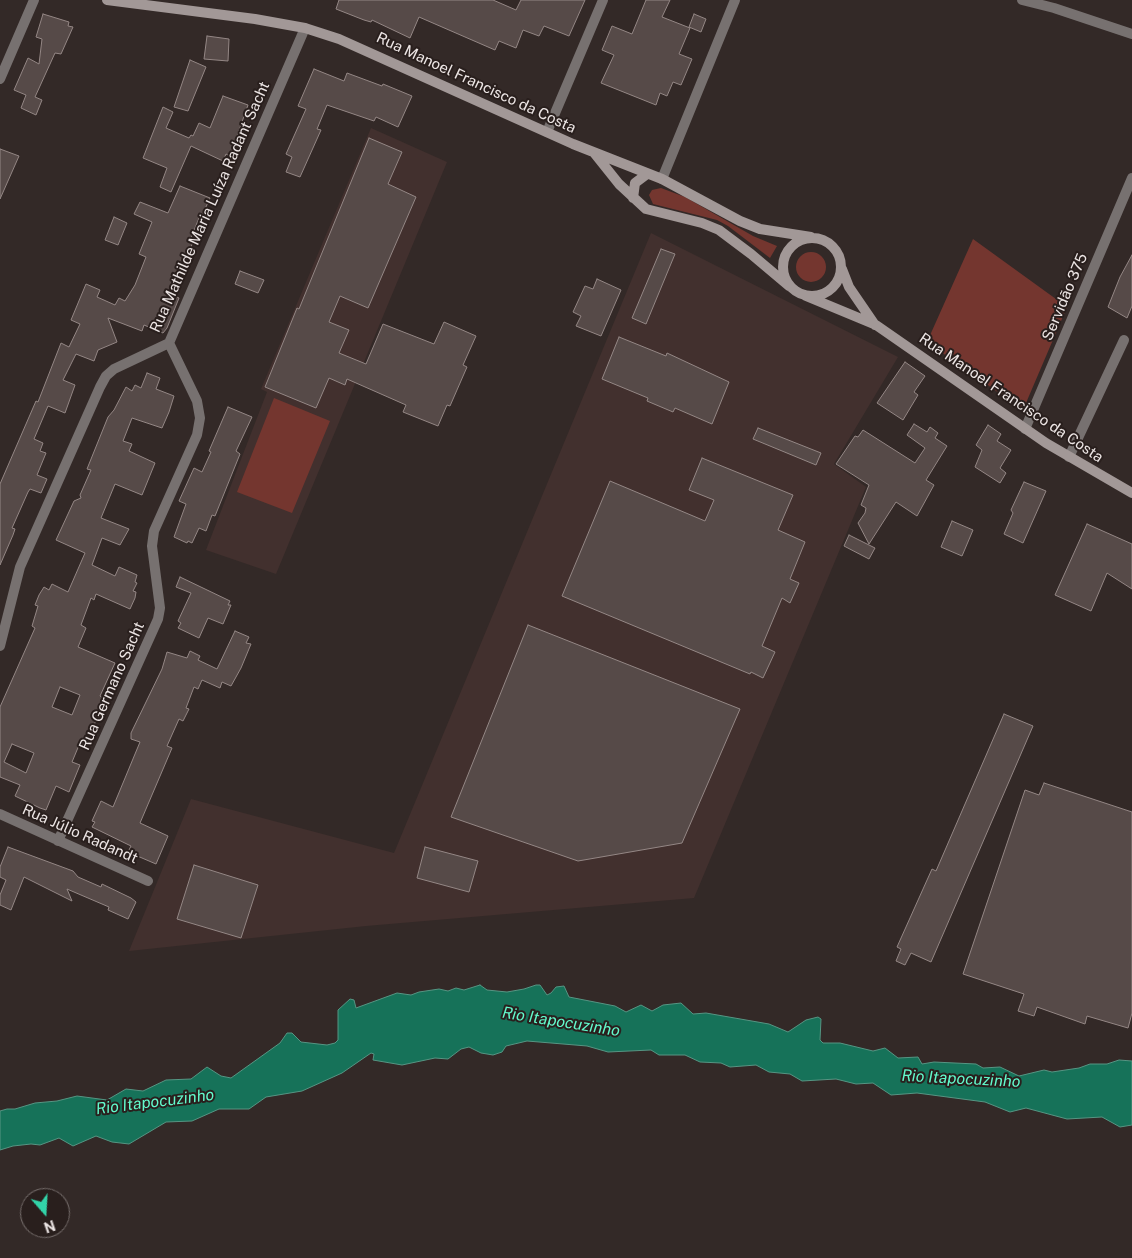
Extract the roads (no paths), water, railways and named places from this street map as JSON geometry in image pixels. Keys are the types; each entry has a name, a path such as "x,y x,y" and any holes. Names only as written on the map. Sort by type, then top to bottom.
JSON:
{"main road":[{"name":"Rua Manoel Francisco da Costa","path":"107,0 304,28 364,49 594,153 633,198 653,212 702,223 719,230 752,254 789,286"},
{"path":"594,153 662,179 740,221 760,229 810,237 828,242 840,258 839,278 834,286 816,296 806,296 789,286 782,270 786,252 798,241 810,237"},
{"path":"633,198 635,183 647,174"},
{"name":"Rua Manoel Francisco da Costa","path":"841,267 849,287 876,326"},
{"name":"Rua Manoel Francisco da Costa","path":"806,296 876,326 1025,429 1132,493"}],"street":[{"path":"0,79 34,0"},
{"path":"547,132 603,0"},
{"path":"662,179 735,0"},
{"path":"1022,0 1063,11 1132,34"},
{"name":"Rua Mathilde Maria Luíza Radant Sacht","path":"0,646 20,567 100,387 106,376 114,369 169,342 304,28"},
{"name":"Servidão 375","path":"1025,429 1132,178"},
{"path":"1069,457 1124,340"},
{"name":"Rua Germano Sacht","path":"58,841 158,620 160,608 152,546 154,531 197,435 200,418 198,401 169,342"},
{"name":"Rua Júlio Radandt","path":"0,814 148,881"}],"water":[{"name":"Rio Itapocuzinho","path":"480,985 487,990 507,992 540,985 547,995 556,987 564,986 569,997 615,1006 626,1012 641,1005 652,1011 663,1005 681,1003 693,1014 706,1013 769,1024 788,1032 806,1020 818,1017 821,1019 820,1040 823,1043 840,1043 873,1051 885,1048 898,1058 918,1057 922,1064 934,1062 976,1064 983,1068 1000,1067 1019,1076 1044,1070 1052,1072 1079,1068 1090,1064 1107,1064 1119,1060 1132,1061 1132,1125 1120,1127 1102,1117 1067,1119 1026,1108 1010,1112 985,1102 917,1093 891,1095 873,1083 856,1084 836,1079 802,1081 790,1074 769,1072 756,1065 730,1067 721,1063 700,1062 685,1055 659,1055 651,1050 608,1052 587,1046 527,1041 506,1046 502,1052 493,1055 481,1053 469,1047 461,1049 448,1059 435,1058 402,1065 373,1060 374,1054 371,1053 342,1073 302,1091 266,1097 249,1109 219,1109 192,1121 166,1122 129,1144 112,1142 96,1136 73,1146 59,1138 40,1145 13,1146 0,1150 0,1111 77,1096 107,1100 126,1089 143,1091 166,1080 191,1079 207,1067 221,1076 231,1078 280,1043 287,1033 292,1033 301,1042 327,1045 335,1043 338,1040 338,1010 350,999 354,1000 356,1008 397,993 411,995 439,989 448,991 456,988 464,990"}]}
